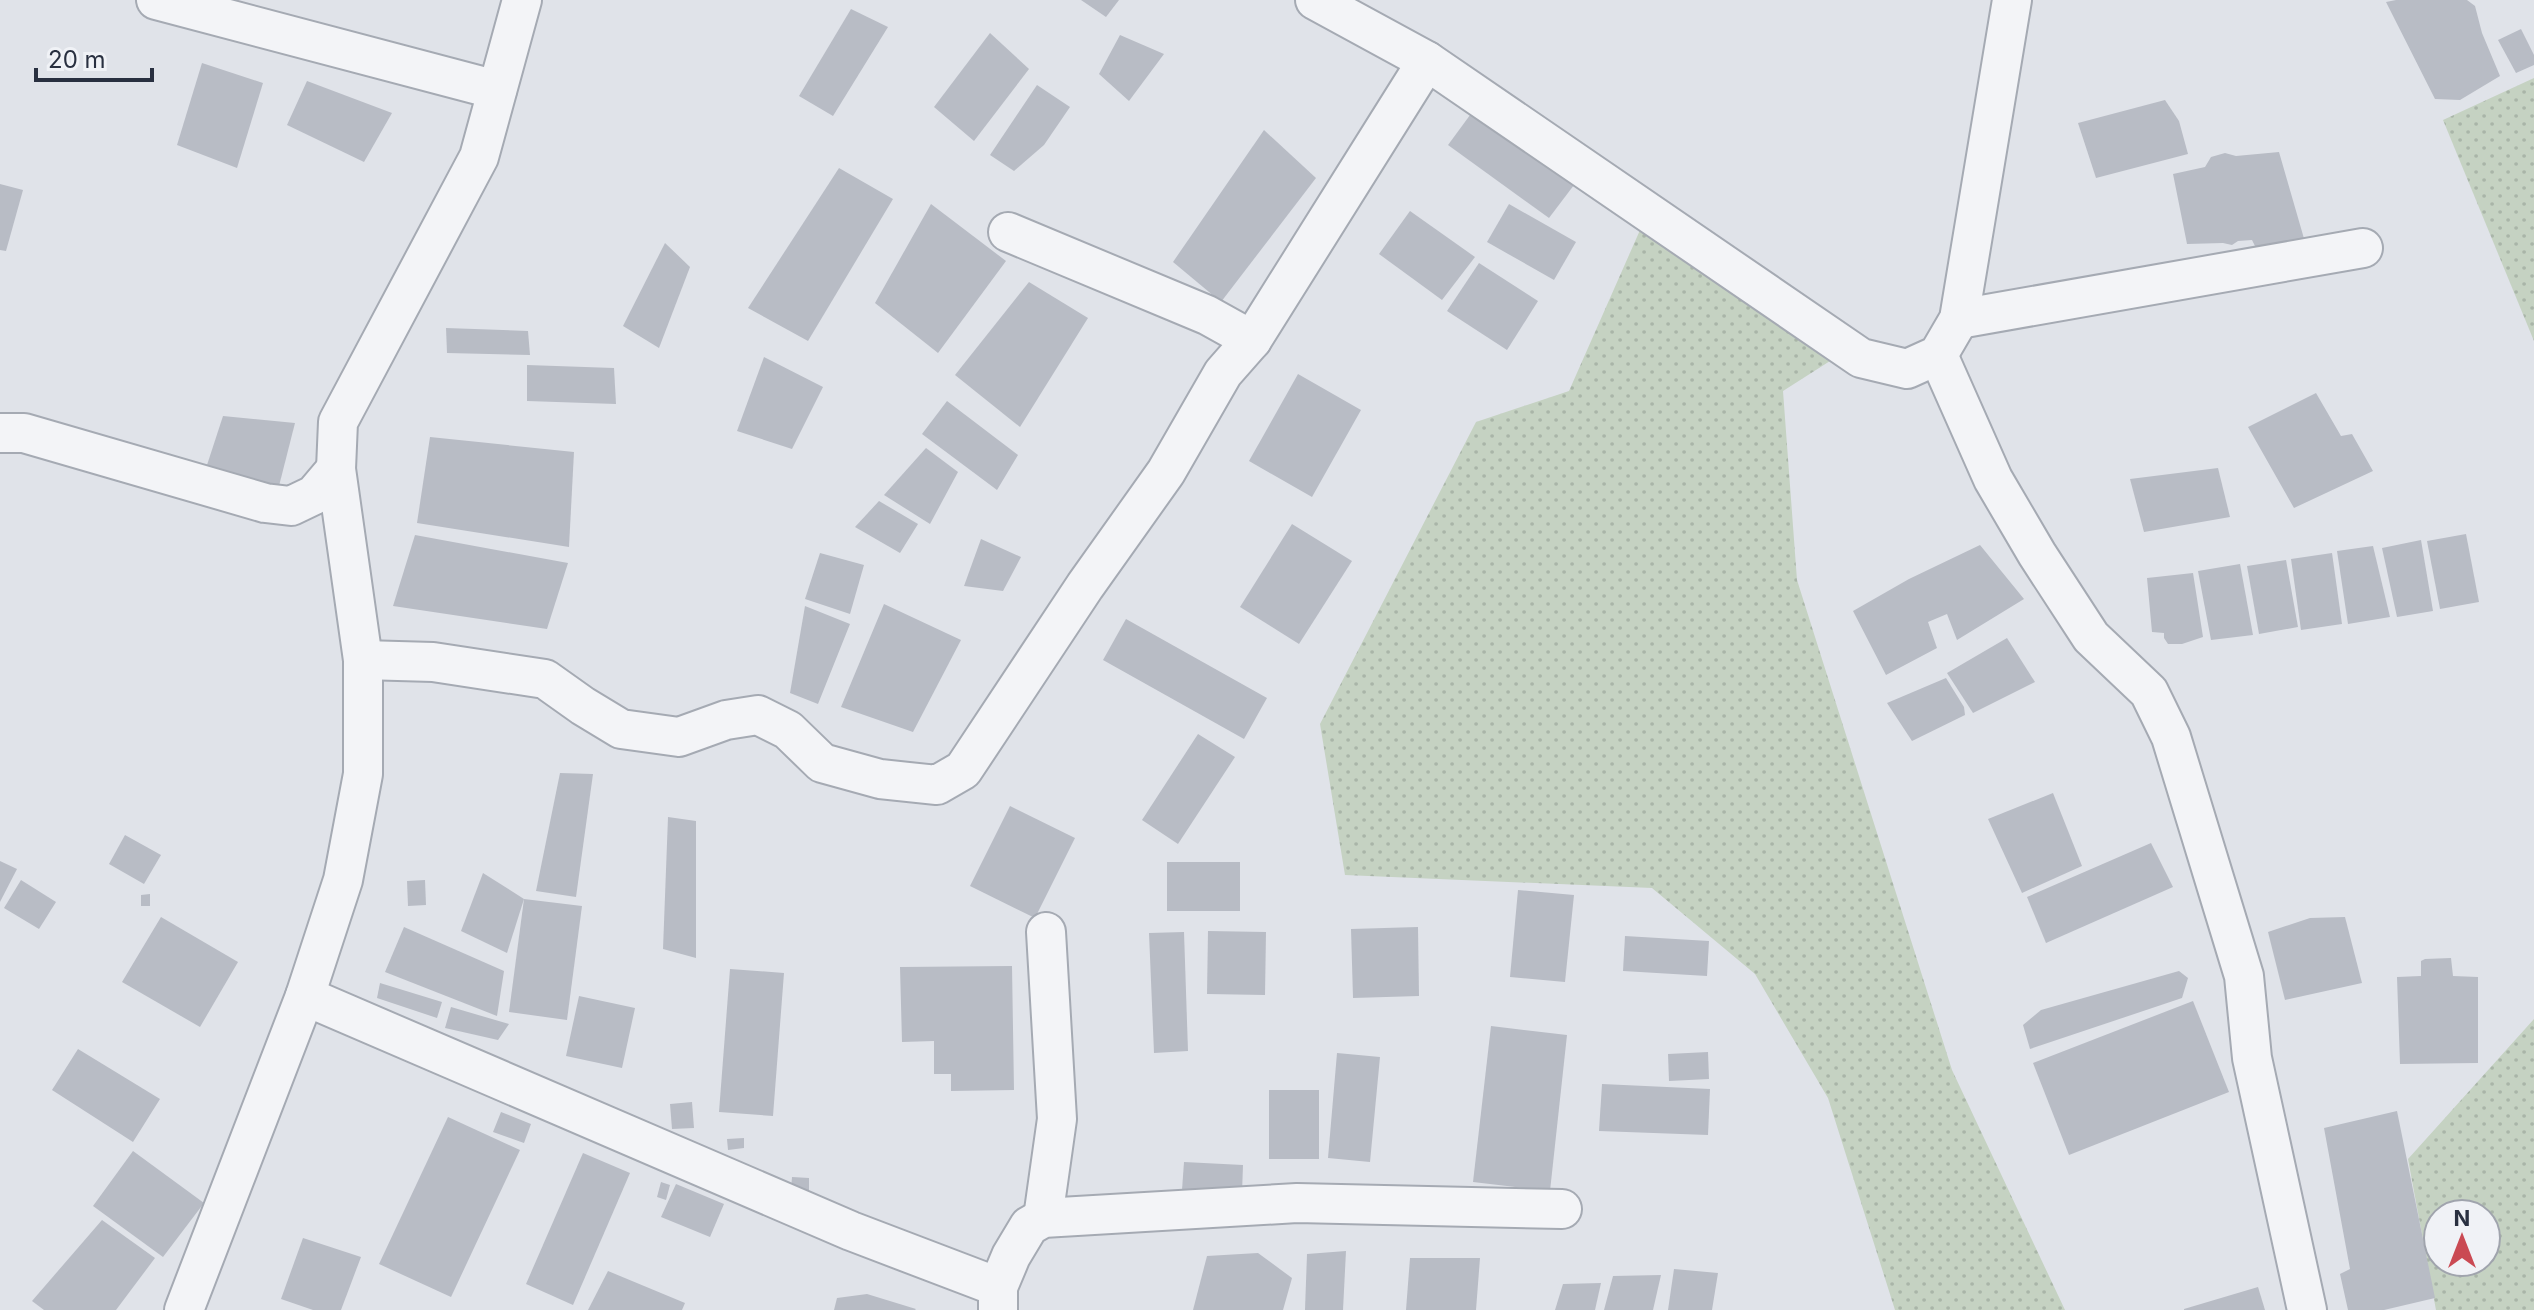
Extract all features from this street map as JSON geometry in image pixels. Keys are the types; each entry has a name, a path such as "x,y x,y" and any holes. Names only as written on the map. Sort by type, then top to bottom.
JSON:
{"street":[{"path":"156,0 497,90"},
{"path":"184,1310 305,996 343,880 363,774 363,660 336,469 338,422 479,157 522,0"},
{"path":"1315,0 1427,61 1861,358 1907,369 1938,355 1959,319 2012,0"},
{"path":"363,660 433,662 545,679 621,729 679,737 726,720 758,715 788,730 822,763 880,779 937,785 963,770 1085,586 1166,472 1223,373 1252,340 1427,61"},
{"path":"1008,232 1207,315 1252,340"},
{"path":"1959,319 2363,248"},
{"path":"1938,355 1993,479 2037,554 2091,637 2149,692 2171,737 2244,976 2252,1058 2307,1310"},
{"path":"0,433 24,433 265,503 291,506 314,495 336,469"},
{"path":"1043,1218 1057,1119 1046,932"},
{"path":"305,996 851,1231 998,1299 1011,1256 1029,1226 1043,1218 1297,1203 1562,1209"}],"green space":[{"path":"2534,78 2534,341 2443,120"},
{"path":"1648,212 1852,347 1783,391 1797,580 1952,1070 2065,1310 1895,1310 1828,1098 1755,974 1652,888 1345,875 1320,724 1476,422 1569,391"},
{"path":"2534,1019 2534,1310 2436,1310 2430,1278 2502,1278 2502,1198 2422,1198 2422,1234 2408,1159"}],"building":[{"path":"1081,0 1119,0 1106,17"},
{"path":"2467,0 2475,6 2482,33 2500,76 2460,100 2435,99 2386,2"},
{"path":"851,9 888,27 833,116 799,96"},
{"path":"2521,29 2534,55 2534,65 2516,73 2498,40"},
{"path":"990,33 1029,69 974,141 934,107"},
{"path":"1120,35 1164,54 1129,101 1099,74"},
{"path":"202,63 263,83 237,168 177,145"},
{"path":"307,81 392,113 364,162 287,125"},
{"path":"1037,85 1070,107 1044,145 1014,171 990,155"},
{"path":"2165,100 2179,121 2188,154 2096,178 2078,123"},
{"path":"1473,111 1574,185 1549,218 1448,145"},
{"path":"1264,130 1316,178 1221,302 1173,262"},
{"path":"2279,152 2305,242 2258,252 2252,240 2238,241 2232,245 2187,244 2173,174 2205,167 2211,157 2225,153 2236,156"},
{"path":"839,168 893,199 808,341 748,308"},
{"path":"0,184 23,190 6,251 0,250"},
{"path":"931,204 1006,261 938,353 875,303"},
{"path":"1509,204 1576,242 1554,280 1487,242"},
{"path":"1410,211 1475,257 1442,300 1379,254"},
{"path":"665,243 690,267 659,348 623,326"},
{"path":"1479,263 1538,301 1507,350 1447,311"},
{"path":"1029,282 1088,318 1020,427 955,375"},
{"path":"446,328 528,331 530,355 447,353"},
{"path":"764,357 823,387 792,449 737,431"},
{"path":"527,365 614,368 616,404 527,401"},
{"path":"1298,374 1361,410 1312,497 1249,461"},
{"path":"2316,393 2341,436 2352,434 2373,471 2294,508 2248,427"},
{"path":"947,401 1018,455 997,490 922,434"},
{"path":"223,416 295,423 279,486 207,465"},
{"path":"430,437 574,452 569,547 417,523"},
{"path":"926,448 958,472 930,524 884,495"},
{"path":"2218,468 2230,517 2144,532 2130,479"},
{"path":"879,501 918,524 900,553 855,527"},
{"path":"1292,524 1352,561 1299,644 1240,607"},
{"path":"2466,534 2479,602 2440,609 2427,541"},
{"path":"415,535 568,563 547,629 393,606"},
{"path":"981,539 1021,557 1003,591 964,586"},
{"path":"2421,540 2433,611 2397,617 2382,548"},
{"path":"1980,545 2024,599 1957,640 1947,614 1928,622 1937,648 1886,675 1853,611 1909,579"},
{"path":"2373,546 2390,617 2348,624 2337,551"},
{"path":"820,553 864,565 850,614 805,599"},
{"path":"2332,553 2342,624 2301,630 2291,559"},
{"path":"2286,560 2298,627 2259,634 2247,566"},
{"path":"2240,564 2253,635 2211,640 2198,571"},
{"path":"2193,573 2203,637 2182,644 2168,644 2164,633 2152,632 2147,578"},
{"path":"884,604 961,640 913,732 841,707"},
{"path":"805,606 850,624 818,704 790,693"},
{"path":"1126,619 1267,698 1244,739 1103,660"},
{"path":"2007,638 2035,682 1973,713 1947,673"},
{"path":"1946,678 1964,707 1965,715 1912,741 1887,703"},
{"path":"1198,734 1235,757 1178,844 1142,820"},
{"path":"560,773 593,774 576,897 536,891"},
{"path":"2053,793 2082,866 2022,893 1988,819"},
{"path":"1010,806 1075,838 1035,918 970,886"},
{"path":"668,817 696,821 696,958 663,949"},
{"path":"125,835 161,855 144,884 109,864"},
{"path":"2151,843 2173,887 2046,943 2027,897"},
{"path":"0,861 17,869 0,902"},
{"path":"1167,862 1240,862 1240,911 1167,911"},
{"path":"483,873 524,899 507,953 461,931"},
{"path":"21,880 56,902 39,929 4,908"},
{"path":"425,880 426,905 408,906 407,881"},
{"path":"1518,890 1574,895 1565,982 1510,977"},
{"path":"150,894 150,906 141,906 141,895"},
{"path":"524,899 582,906 567,1020 509,1012"},
{"path":"161,917 238,962 200,1027 122,982"},
{"path":"2345,917 2362,983 2285,1000 2268,932 2310,918"},
{"path":"404,927 504,971 497,1016 385,972"},
{"path":"1418,927 1419,996 1353,998 1351,929"},
{"path":"1208,931 1266,932 1265,995 1207,994"},
{"path":"1184,932 1188,1051 1154,1053 1149,933"},
{"path":"1625,936 1709,941 1707,976 1623,971"},
{"path":"2451,958 2453,976 2478,977 2478,1063 2400,1064 2397,977 2421,976 2421,961 2425,959"},
{"path":"1012,966 1014,1090 951,1091 951,1074 934,1074 934,1041 902,1042 900,967"},
{"path":"730,969 784,973 773,1116 719,1112"},
{"path":"2179,971 2188,978 2182,998 2030,1049 2023,1025 2041,1010"},
{"path":"380,983 442,1002 437,1018 377,998"},
{"path":"579,996 635,1008 622,1068 566,1056"},
{"path":"2193,1001 2229,1092 2069,1155 2033,1063"},
{"path":"451,1007 509,1024 498,1040 445,1028"},
{"path":"1491,1026 1567,1035 1550,1191 1473,1182"},
{"path":"78,1049 160,1099 133,1142 52,1090"},
{"path":"1708,1052 1709,1079 1669,1081 1668,1054"},
{"path":"1337,1053 1380,1057 1370,1162 1328,1158"},
{"path":"1602,1084 1710,1089 1708,1135 1599,1131"},
{"path":"1269,1090 1319,1090 1319,1159 1269,1159"},
{"path":"692,1102 694,1128 672,1129 670,1104"},
{"path":"2397,1111 2422,1234 2422,1278 2431,1278 2435,1298 2384,1310 2348,1310 2340,1274 2350,1269 2324,1128"},
{"path":"501,1112 531,1124 524,1143 493,1132"},
{"path":"448,1117 520,1150 451,1297 379,1264"},
{"path":"744,1138 744,1148 728,1150 727,1139"},
{"path":"133,1151 204,1203 163,1257 93,1206"},
{"path":"583,1153 630,1173 573,1305 526,1284"},
{"path":"1184,1162 1243,1165 1242,1193 1182,1190"},
{"path":"792,1177 809,1178 809,1191 791,1190"},
{"path":"661,1182 670,1185 666,1200 657,1197"},
{"path":"676,1184 724,1204 710,1237 661,1217"},
{"path":"102,1220 155,1258 116,1310 44,1310 32,1301"},
{"path":"303,1238 361,1257 341,1310 313,1310 281,1299"},
{"path":"1346,1251 1343,1310 1305,1310 1307,1254"},
{"path":"1258,1253 1292,1278 1283,1310 1193,1310 1207,1256"},
{"path":"1410,1258 1480,1258 1476,1310 1406,1310"},
{"path":"1674,1269 1718,1273 1712,1310 1668,1310"},
{"path":"608,1271 685,1303 682,1310 588,1310"},
{"path":"1661,1275 1653,1310 1604,1310 1613,1276"},
{"path":"1601,1283 1595,1310 1555,1310 1563,1284"},
{"path":"2258,1287 2265,1310 2184,1310 2184,1309"},
{"path":"867,1294 916,1309 834,1310 837,1298"}]}
